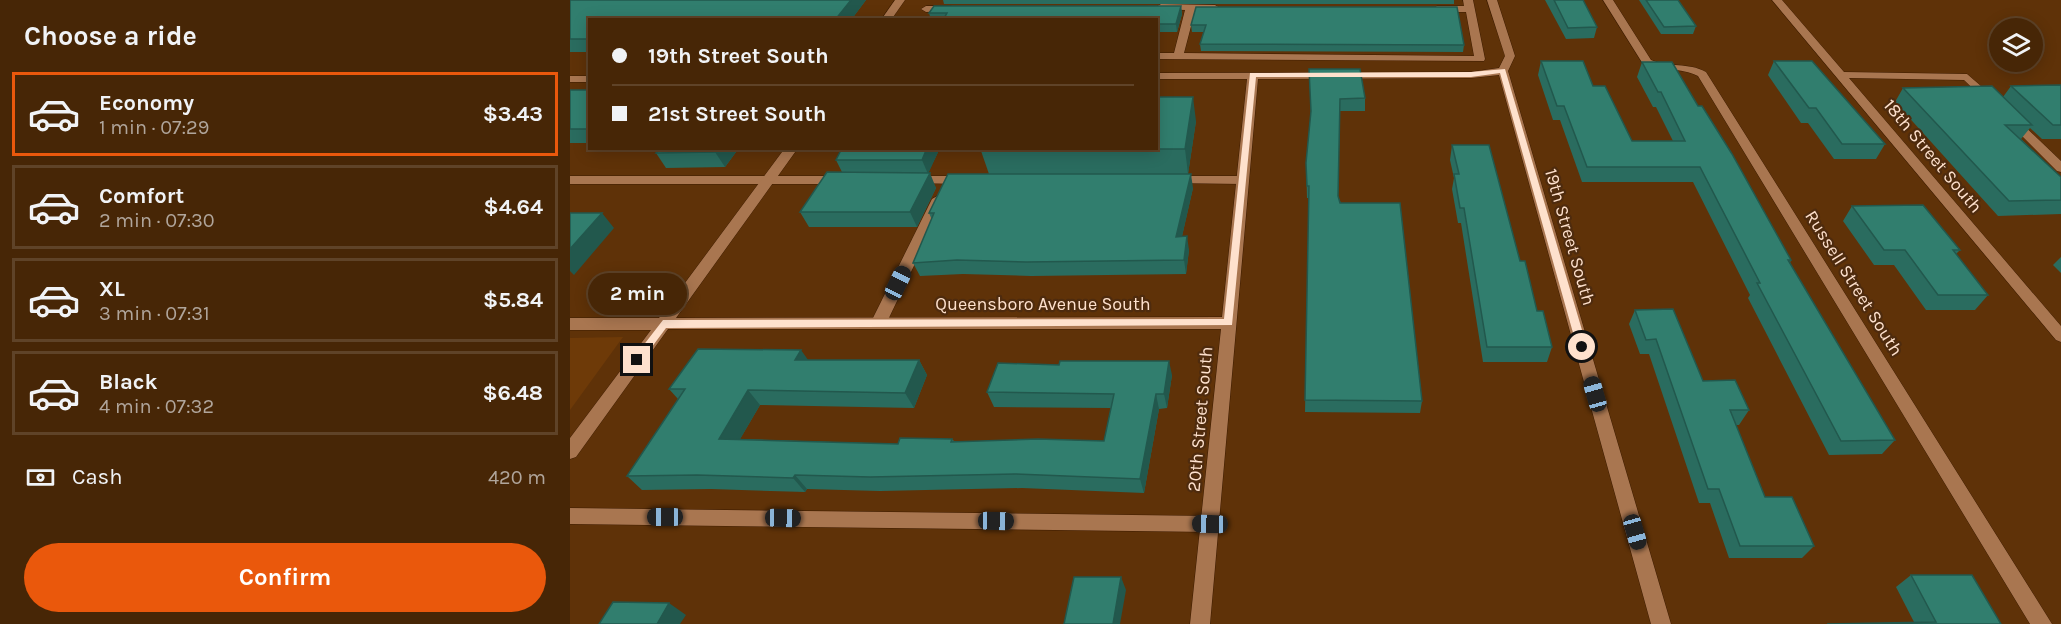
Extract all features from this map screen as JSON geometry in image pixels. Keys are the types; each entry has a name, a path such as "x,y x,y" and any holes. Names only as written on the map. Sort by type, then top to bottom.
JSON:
{"street":[{"path":"887,18 900,0"},
{"name":"19th Street South","path":"1492,0 1510,56 1503,71 1661,624"},
{"name":"Russell Street South","path":"1608,0 1647,62 1653,65 1693,69 1702,74 2042,624"},
{"name":"18th Street South","path":"1777,0 2061,336"},
{"path":"921,18 929,4 962,8"},
{"path":"1154,7 1167,4 1191,8 1226,8"},
{"path":"1158,56 1480,59 1469,5 1423,9"},
{"path":"1178,56 1191,8"},
{"path":"1158,76 1471,75 1503,71"},
{"name":"20th Street South","path":"1200,624 1252,75"},
{"path":"1842,75 1967,76 2061,168"},
{"path":"570,79 588,79"},
{"path":"570,452 791,150"},
{"path":"570,180 770,178 856,180"},
{"path":"903,180 980,180"},
{"path":"878,324 949,180"},
{"path":"1161,180 1242,180"},
{"name":"Queensboro Avenue South","path":"570,324 1229,323"},
{"path":"570,516 1210,524"}],"shaded area":[{"path":"623,337 570,410 570,338"}],"building":[{"path":"570,0 851,0 837,18 588,18 588,39 570,39"},
{"path":"1554,0 1583,0 1597,27 1568,28"},
{"path":"1646,0 1678,0 1696,26 1664,27"},
{"path":"934,6 1181,6 1176,24 1158,24 1158,18 944,18 947,13 929,13"},
{"path":"1196,7 1457,7 1464,45 1200,44 1206,25 1191,25"},
{"path":"1541,61 1583,61 1593,86 1605,86 1632,141 1685,141 1661,92 1658,92 1642,62 1672,62 1698,106 1702,106 1732,154 1791,260 1788,260 1895,440 1841,441 1757,283 1760,283 1700,167 1587,167 1564,106 1557,106"},
{"path":"1774,61 1812,61 1885,144 1842,144 1816,108 1809,108"},
{"path":"1309,69 1360,69 1365,98 1340,99 1338,196 1340,203 1400,203 1422,401 1305,400 1309,186 1307,186 1306,163 1311,111"},
{"path":"2061,85 2061,125 2053,125 2011,86"},
{"path":"1992,86 2032,125 2005,125 2061,177 2061,200 2009,201 1903,88"},
{"path":"570,90 588,90 588,129 570,129"},
{"path":"1158,97 1193,97 1185,149 1158,149"},
{"path":"1452,145 1489,145 1520,261 1525,261 1537,311 1543,311 1552,347 1487,347 1464,208 1460,208 1454,174 1459,174"},
{"path":"658,150 716,150 715,152 656,153"},
{"path":"841,150 926,150 922,160 836,160"},
{"path":"827,172 930,173 910,212 800,212"},
{"path":"948,174 1191,174 1176,237 1187,236 1184,260 1026,262 957,260 913,263 934,213 929,213"},
{"path":"1923,205 1960,250 1953,250 1988,295 1938,295 1905,250 1884,250 1852,206"},
{"path":"570,213 602,213 570,249"},
{"path":"1673,309 1703,381 1735,380 1749,410 1730,410 1765,497 1792,497 1814,546 1740,546 1719,489 1708,489 1656,339 1646,340 1635,310"},
{"path":"698,349 801,350 795,360 919,360 905,393 748,390 719,439 898,444 900,438 952,439 951,442 1038,439 1104,441 1114,394 987,392 998,363 1059,365 1060,361 1169,361 1164,394 1156,394 1140,479 1015,474 870,477 795,475 793,478 697,475 627,476 685,389 669,389"},
{"path":"1911,575 1972,575 2001,624 1827,624 1936,622"},
{"path":"1074,577 1121,577 1113,624 1064,624"},
{"path":"613,602 669,603 657,624 599,624"}],"route":[{"path":"637,360 663,324 1229,323 1252,75 1471,75 1503,71 1582,347"}]}
